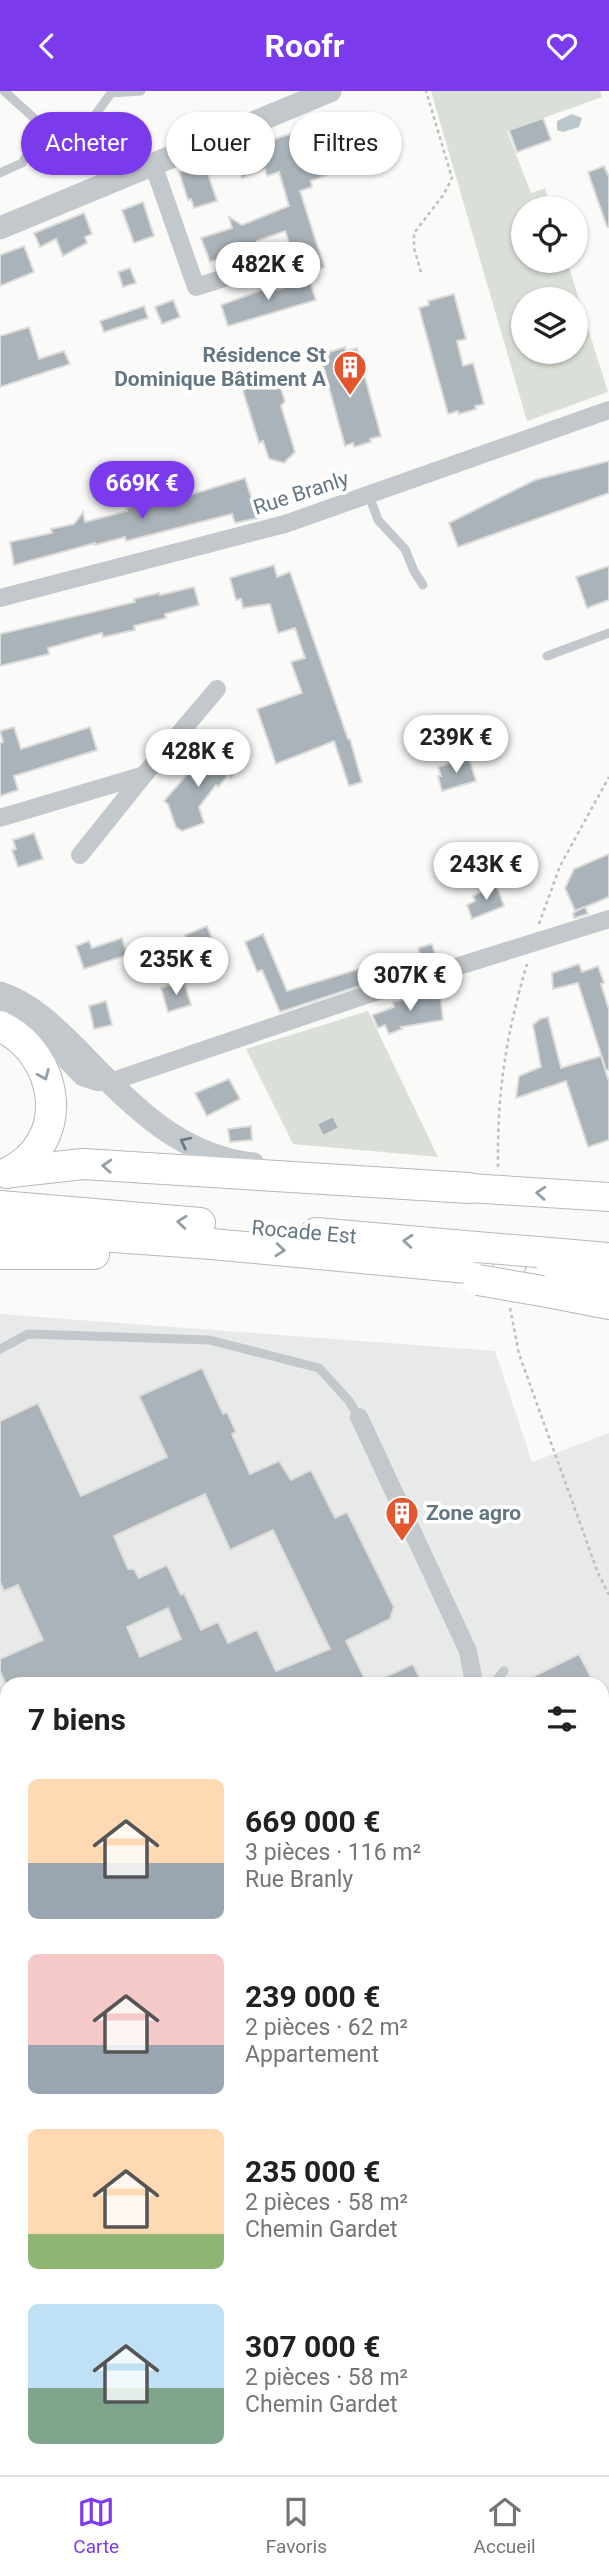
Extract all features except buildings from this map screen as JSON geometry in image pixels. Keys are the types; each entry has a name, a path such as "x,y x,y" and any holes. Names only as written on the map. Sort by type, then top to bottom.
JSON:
{"highway":[{"path":"0,1026 24,1043 37,1059 47,1077 51,1095 47,1131 38,1149 5,1174"},
{"path":"5,1174 83,1164 469,1188"},
{"name":"Rocade Est","path":"0,1206 609,1279"},
{"name":"Rocade Est","path":"0,1229 422,1263 477,1265"},
{"path":"0,1254 190,1255 212,1244"},
{"name":"Rocade Est","path":"540,1272 609,1258"},
{"path":"477,1265 540,1272 609,1304"}],"main road":[{"path":"469,1188 609,1197"}],"street":[{"path":"0,228 330,91"},
{"path":"153,164 196,287 277,261"},
{"name":"Rue Branly","path":"0,598 285,524 609,410"},
{"path":"80,855 217,689"},
{"path":"0,818 144,775"},
{"path":"0,1007 33,1027 82,1077 97,1082 110,1082 363,996 532,944 607,926"},
{"path":"0,993 38,1012 157,1126 181,1140 223,1158 237,1162 469,1188"},
{"path":"359,1417 468,1651 473,1677"}],"lane":[{"path":"4,91 27,112"},
{"path":"97,112 111,93 141,91"},
{"path":"0,173 21,163"},
{"path":"369,495 378,520 405,549 414,572 424,585"},
{"path":"547,656 609,633"},
{"path":"0,1349 28,1334 209,1340 319,1369 349,1401 359,1417"},
{"path":"499,1677 504,1671"}],"path":[{"path":"421,272 414,248 414,233 444,194 452,178 426,91"},
{"path":"499,1178 499,1101 505,1045 532,944 560,866 609,777"},
{"path":"508,1297 519,1354 598,1573 609,1595"}],"shaded area":[{"path":"431,91 600,91 602,97 507,131 531,193 545,188 547,196 511,196 511,273 571,273 575,287 511,287 511,364 588,364 588,328 608,392 527,421"},
{"path":"572,114 582,118 579,127 563,132 557,130 557,121"},
{"path":"368,1011 438,1157 293,1144 246,1049"},
{"path":"0,1314 495,1351 532,1462 609,1433 609,1677 0,1677"}],"place":[{"name":"Résidence St Dominique Bâtiment A","path":"350,397"},
{"name":"Zone agro","path":"402,1543"}]}
